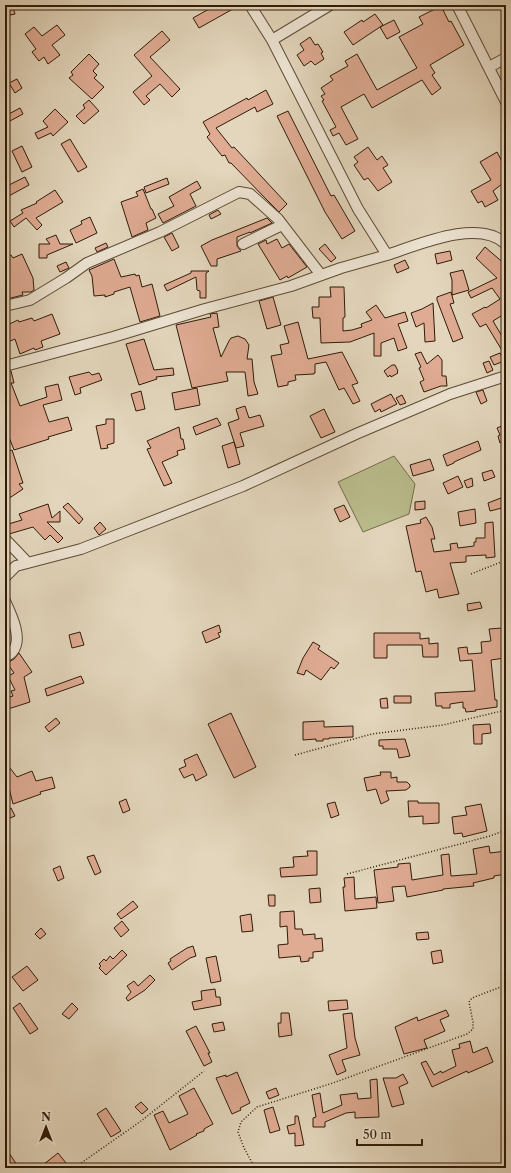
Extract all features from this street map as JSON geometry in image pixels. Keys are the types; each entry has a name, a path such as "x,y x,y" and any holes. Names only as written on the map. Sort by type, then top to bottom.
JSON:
{"street":[{"path":"250,5 272,40 358,209 387,255"},
{"path":"272,40 330,5"},
{"path":"457,5 506,102"},
{"path":"489,67 506,58"},
{"path":"5,306 30,300 87,263 160,232 239,192 250,194 278,219 321,275"},
{"path":"243,244 282,225"},
{"path":"5,366 291,286 441,237 468,233 486,235 501,240 506,244"},
{"path":"5,577 16,566 81,549 243,486 356,434 450,394 506,376"},
{"path":"5,539 28,563"},
{"path":"5,601 15,623 16,640 14,650 5,658"}],"path":[{"path":"471,574 506,560"},
{"path":"295,755 372,734 443,725 506,710"},
{"path":"348,874 490,836 506,830"},
{"path":"255,1168 244,1148 238,1132 241,1122 257,1107 333,1083 467,1034 473,1029 473,1022 468,1002 472,998 506,985"},
{"path":"74,1168 204,1071"}],"green space":[{"path":"394,456 415,484 409,514 363,532 338,482"}],"building":[{"path":"216,5 240,5 199,28 193,18"},
{"path":"441,6 449,22 451,21 464,45 430,65 435,73 432,75 441,88 432,95 422,80 372,108 364,94 341,107 358,139 346,145 339,133 333,136 330,130 336,127 322,101 324,100 321,96 325,94 321,88 333,80 330,76 348,66 345,61 357,54 377,90 417,68 399,37 423,24 419,17"},
{"path":"13,7 15,14 5,16 5,9"},
{"path":"375,14 383,25 353,45 344,32 362,20 363,22"},
{"path":"394,20 400,32 387,39 380,27"},
{"path":"57,25 65,35 52,45 60,55 48,64 44,57 39,61 32,52 36,49 25,34 34,27 42,36"},
{"path":"162,31 170,40 150,57 180,89 172,97 160,84 146,96 150,100 144,105 133,92 152,76 134,55"},
{"path":"310,37 315,45 318,44 323,52 321,53 324,59 315,65 311,61 304,66 297,55 304,50 300,44"},
{"path":"89,54 99,64 93,71 97,75 94,78 104,87 92,99 69,78 73,75 71,72"},
{"path":"17,79 22,88 15,93 9,83"},
{"path":"266,90 273,104 257,112 255,107 216,128 232,148 234,147 287,204 279,212 231,163 229,163 225,155 222,156 207,137 210,134 203,122 247,98 248,100"},
{"path":"89,100 99,111 84,124 76,116 85,108 83,105"},
{"path":"20,108 23,114 8,122 5,116"},
{"path":"55,109 68,122 53,136 51,133 38,139 35,133 48,127 43,121"},
{"path":"288,111 331,196 334,195 355,231 342,239 325,212 277,116"},
{"path":"70,139 87,167 78,172 61,144"},
{"path":"22,146 32,167 22,172 12,151"},
{"path":"368,147 377,160 382,156 388,165 383,168 392,182 378,191 368,178 364,180 354,165 358,162 354,157"},
{"path":"497,152 506,169 506,181 493,191 498,200 485,207 482,201 478,203 471,191 491,180 480,162"},
{"path":"25,177 29,185 5,198 5,187"},
{"path":"167,178 169,184 146,193 144,187"},
{"path":"197,181 201,188 190,194 196,206 163,223 158,214 174,206 169,197"},
{"path":"143,189 156,218 146,223 148,230 132,237 121,202 138,196 136,192"},
{"path":"55,190 63,202 36,218 42,225 37,230 26,218 14,227 10,221 23,213 21,210 37,203 36,202"},
{"path":"218,210 221,214 211,219 209,215"},
{"path":"90,217 97,233 76,243 70,230 82,224 81,221"},
{"path":"267,218 272,223 237,237 237,246 241,251 217,259 217,266 211,266 201,246 212,240"},
{"path":"172,233 179,247 172,251 164,237"},
{"path":"56,235 60,244 73,244 47,255 47,258 39,258 39,244 50,244 46,239"},
{"path":"277,239 282,248 289,244 307,267 288,278 287,276 280,280 258,244 266,240 267,244"},
{"path":"106,243 108,247 97,252 95,248"},
{"path":"325,244 336,258 331,262 319,249"},
{"path":"485,247 506,265 506,313 493,321 506,343 506,357 486,324 480,327 472,314 485,307 486,308 500,299 492,288 471,298 468,292 497,278 476,258"},
{"path":"450,251 452,260 437,264 435,254"},
{"path":"22,254 33,278 34,290 31,292 22,292 23,295 7,299 5,293 5,257 11,255 13,258"},
{"path":"114,259 121,277 135,274 136,276 139,275 142,287 152,284 160,316 140,322 130,287 114,292 114,294 105,297 105,295 94,296 92,276 89,270"},
{"path":"405,260 409,268 397,273 394,265"},
{"path":"66,262 69,268 60,272 57,266"},
{"path":"463,270 469,290 452,295 452,280 450,273"},
{"path":"191,271 209,271 206,273 206,298 200,298 200,291 197,290 196,277 167,291 164,285 191,273"},
{"path":"330,287 344,287 345,317 343,318 343,331 362,327 361,324 372,320 366,312 376,305 385,318 405,312 408,321 398,324 407,348 398,351 394,338 381,343 381,356 374,356 374,333 350,342 321,343 320,318 313,318 312,307 319,307 319,297 331,297"},
{"path":"451,292 454,303 450,304 463,338 453,342 437,300 437,297"},
{"path":"273,297 281,325 267,329 259,301"},
{"path":"433,303 435,341 425,342 424,323 416,327 411,313"},
{"path":"217,313 219,327 213,328 221,357 231,338 238,336 245,339 249,345 247,359 252,359 254,382 258,394 248,396 245,372 226,372 228,381 192,388 176,325 211,317 210,314"},
{"path":"52,314 60,334 41,341 43,347 35,350 34,348 20,354 15,339 8,342 5,334 5,326 18,320 19,322 32,318 34,321"},
{"path":"298,322 308,359 342,352 358,383 352,385 360,401 353,404 344,388 339,390 326,362 315,364 314,374 295,375 296,380 288,382 288,385 278,387 271,356 282,354 280,345 289,343 284,326"},
{"path":"144,339 154,370 173,368 174,375 156,377 157,379 139,385 126,344"},
{"path":"421,352 427,364 438,355 442,360 442,376 446,376 447,386 441,386 424,392 420,382 424,380 419,368 421,367 415,354"},
{"path":"500,353 504,361 494,365 490,357"},
{"path":"489,361 493,370 487,373 483,363"},
{"path":"392,365 395,365 398,373 388,377 384,371"},
{"path":"11,371 14,383 11,383 20,406 47,397 45,387 58,384 62,400 43,405 49,422 68,417 72,430 48,437 49,439 14,450 5,427 5,372"},
{"path":"89,372 92,375 99,373 102,380 80,388 81,393 75,395 69,377"},
{"path":"197,388 200,405 175,410 172,393"},
{"path":"483,390 487,401 481,404 476,392"},
{"path":"141,391 145,409 136,411 131,394"},
{"path":"391,394 397,404 381,412 380,409 375,412 371,404"},
{"path":"402,395 406,403 400,405 396,398"},
{"path":"245,406 249,418 260,415 264,426 240,433 244,446 236,448 228,423 239,419 236,409"},
{"path":"324,409 335,432 321,438 310,416"},
{"path":"217,418 221,425 196,435 193,427"},
{"path":"106,419 114,419 114,443 107,445 108,448 101,449 96,426 106,424"},
{"path":"504,425 506,429 506,448 503,442 500,443 498,436 500,435 497,428"},
{"path":"179,427 181,439 183,439 185,449 177,451 178,455 162,462 172,483 164,486 147,449 151,448 147,441"},
{"path":"478,441 481,450 447,466 443,455"},
{"path":"234,442 240,464 228,468 222,446"},
{"path":"12,450 23,483 19,484 23,489 5,501 5,452"},
{"path":"430,459 434,470 413,476 410,465"},
{"path":"492,470 495,477 484,481 482,473"},
{"path":"458,476 463,487 448,494 443,483"},
{"path":"472,478 473,486 467,488 464,481"},
{"path":"506,496 506,507 490,511 488,503"},
{"path":"425,501 425,509 415,510 415,502"},
{"path":"68,503 83,519 79,524 63,507"},
{"path":"48,504 52,518 60,511 60,522 47,522 63,538 58,543 50,535 45,540 33,527 9,534 7,533 5,525 22,520 19,514"},
{"path":"344,505 350,517 340,522 334,509"},
{"path":"475,509 476,523 460,526 458,512"},
{"path":"426,517 432,527 435,539 431,539 434,552 451,550 450,544 457,543 458,548 474,546 476,538 485,538 485,523 493,522 495,557 486,558 486,555 466,556 466,562 450,563 459,594 439,598 437,589 426,592 421,571 416,572 406,526 421,523 420,520"},
{"path":"100,522 106,529 99,535 94,528"},
{"path":"480,602 482,608 468,611 467,604"},
{"path":"219,625 221,632 218,633 220,637 206,643 202,632"},
{"path":"502,628 505,658 491,660 497,707 466,712 465,708 463,708 463,702 450,704 450,708 436,706 435,693 475,691 472,660 460,661 458,648 467,647 468,654 482,653 481,642 491,641 489,629"},
{"path":"80,632 84,645 72,648 69,635"},
{"path":"374,633 420,633 420,639 429,638 429,644 438,643 438,657 423,657 422,645 387,645 387,658 374,658"},
{"path":"313,642 320,646 318,649 339,663 334,669 331,667 321,680 306,670 304,675 297,673 303,658"},
{"path":"19,653 32,672 24,677 30,702 5,710 5,698 13,696 11,691 15,690 8,676 14,673 7,663 14,659"},
{"path":"81,676 84,683 47,696 45,689"},
{"path":"394,696 411,696 411,703 394,703"},
{"path":"387,698 388,708 381,708 380,699"},
{"path":"231,713 256,767 234,778 208,724"},
{"path":"56,718 60,723 49,732 45,727"},
{"path":"324,721 324,727 353,726 353,737 329,738 323,739 323,741 316,741 316,739 303,740 303,722"},
{"path":"490,724 491,733 482,734 482,744 474,744 473,725"},
{"path":"405,739 410,756 399,758 397,749 383,749 383,746 379,746 379,740"},
{"path":"197,754 207,775 196,781 193,774 184,778 179,769 186,766 184,760"},
{"path":"10,768 17,777 32,771 36,781 52,777 55,788 40,792 41,794 13,804 7,780 5,782 5,772"},
{"path":"380,772 391,772 391,778 397,777 397,782 407,782 410,787 406,790 386,791 389,800 381,804 376,789 367,791 364,778 381,775"},
{"path":"126,799 130,810 123,813 119,802"},
{"path":"408,801 418,801 418,803 439,803 439,823 423,824 423,816 409,817"},
{"path":"335,802 339,815 331,818 327,804"},
{"path":"481,804 487,831 463,837 462,833 454,834 452,817 467,815 465,807"},
{"path":"11,808 15,816 5,820 5,811"},
{"path":"489,846 490,853 506,851 506,874 494,876 494,878 473,883 474,886 443,889 407,897 405,886 392,887 394,901 378,903 374,870 398,867 398,864 410,863 412,880 443,875 441,855 449,854 451,876 477,874 473,849"},
{"path":"307,851 317,851 317,875 281,877 280,868 294,867 293,857 308,856"},
{"path":"94,855 101,872 95,875 87,857"},
{"path":"60,866 64,878 58,881 53,869"},
{"path":"354,877 355,899 376,897 377,908 345,911 343,887 345,887 344,878"},
{"path":"320,888 321,902 310,903 309,889"},
{"path":"268,895 275,895 275,906 269,906"},
{"path":"133,901 138,907 121,919 117,914"},
{"path":"294,911 295,929 302,929 303,935 315,934 315,939 322,938 323,951 313,952 313,958 309,958 309,961 301,962 300,956 279,958 278,945 288,944 287,926 280,927 280,912"},
{"path":"251,914 253,931 242,932 240,916"},
{"path":"122,921 129,930 121,937 114,928"},
{"path":"41,928 46,934 40,939 35,934"},
{"path":"428,932 429,939 417,940 416,933"},
{"path":"193,946 196,956 190,958 172,970 168,963 171,961 170,959 187,948"},
{"path":"122,950 127,955 106,975 99,968 101,966 99,964 104,959 106,961 110,956 113,959"},
{"path":"441,950 443,962 433,964 431,952"},
{"path":"216,956 221,981 211,983 206,958"},
{"path":"27,966 38,980 23,991 12,977"},
{"path":"150,975 155,980 145,990 128,1001 126,998 131,992 127,986 134,981 138,986"},
{"path":"215,989 216,997 220,997 221,1005 194,1010 192,1002 202,1000 201,991"},
{"path":"347,1000 348,1009 329,1011 328,1001"},
{"path":"20,1003 38,1029 30,1034 13,1008"},
{"path":"72,1003 78,1009 69,1019 62,1014"},
{"path":"446,1010 449,1016 440,1020 445,1031 424,1040 427,1048 404,1054 395,1027 417,1017 418,1021"},
{"path":"281,1013 289,1013 292,1035 279,1037 278,1023 281,1023"},
{"path":"352,1013 355,1038 360,1055 342,1060 346,1071 337,1075 329,1055 347,1048 343,1014"},
{"path":"223,1022 225,1030 214,1032 212,1024"},
{"path":"196,1026 210,1053 208,1053 212,1062 204,1066 186,1031"},
{"path":"470,1041 473,1053 487,1047 493,1062 468,1073 467,1071 432,1087 421,1063 426,1061 434,1075 441,1071 442,1073 456,1066 452,1050 460,1048 459,1044"},
{"path":"237,1072 250,1103 240,1108 241,1110 232,1114 216,1078 226,1075 226,1077"},
{"path":"403,1074 408,1083 399,1087 404,1104 392,1107 383,1078 396,1078"},
{"path":"377,1079 379,1117 355,1118 355,1112 346,1113 325,1122 325,1127 313,1127 313,1118 316,1117 312,1095 320,1093 323,1113 342,1105 340,1095 357,1093 358,1099 371,1098 370,1080"},
{"path":"194,1088 213,1124 204,1129 204,1131 196,1134 197,1135 170,1150 154,1115 163,1111 169,1123 188,1114 179,1096"},
{"path":"276,1088 279,1095 269,1099 266,1092"},
{"path":"141,1102 148,1109 142,1114 135,1107"},
{"path":"273,1107 280,1130 270,1133 264,1110"},
{"path":"106,1108 121,1131 111,1137 97,1114"},
{"path":"295,1116 298,1116 304,1145 295,1146 295,1133 289,1134 287,1126 295,1124"},
{"path":"5,1147 19,1168 5,1168"},
{"path":"58,1153 70,1168 59,1168 56,1164 51,1168 39,1168"}]}
